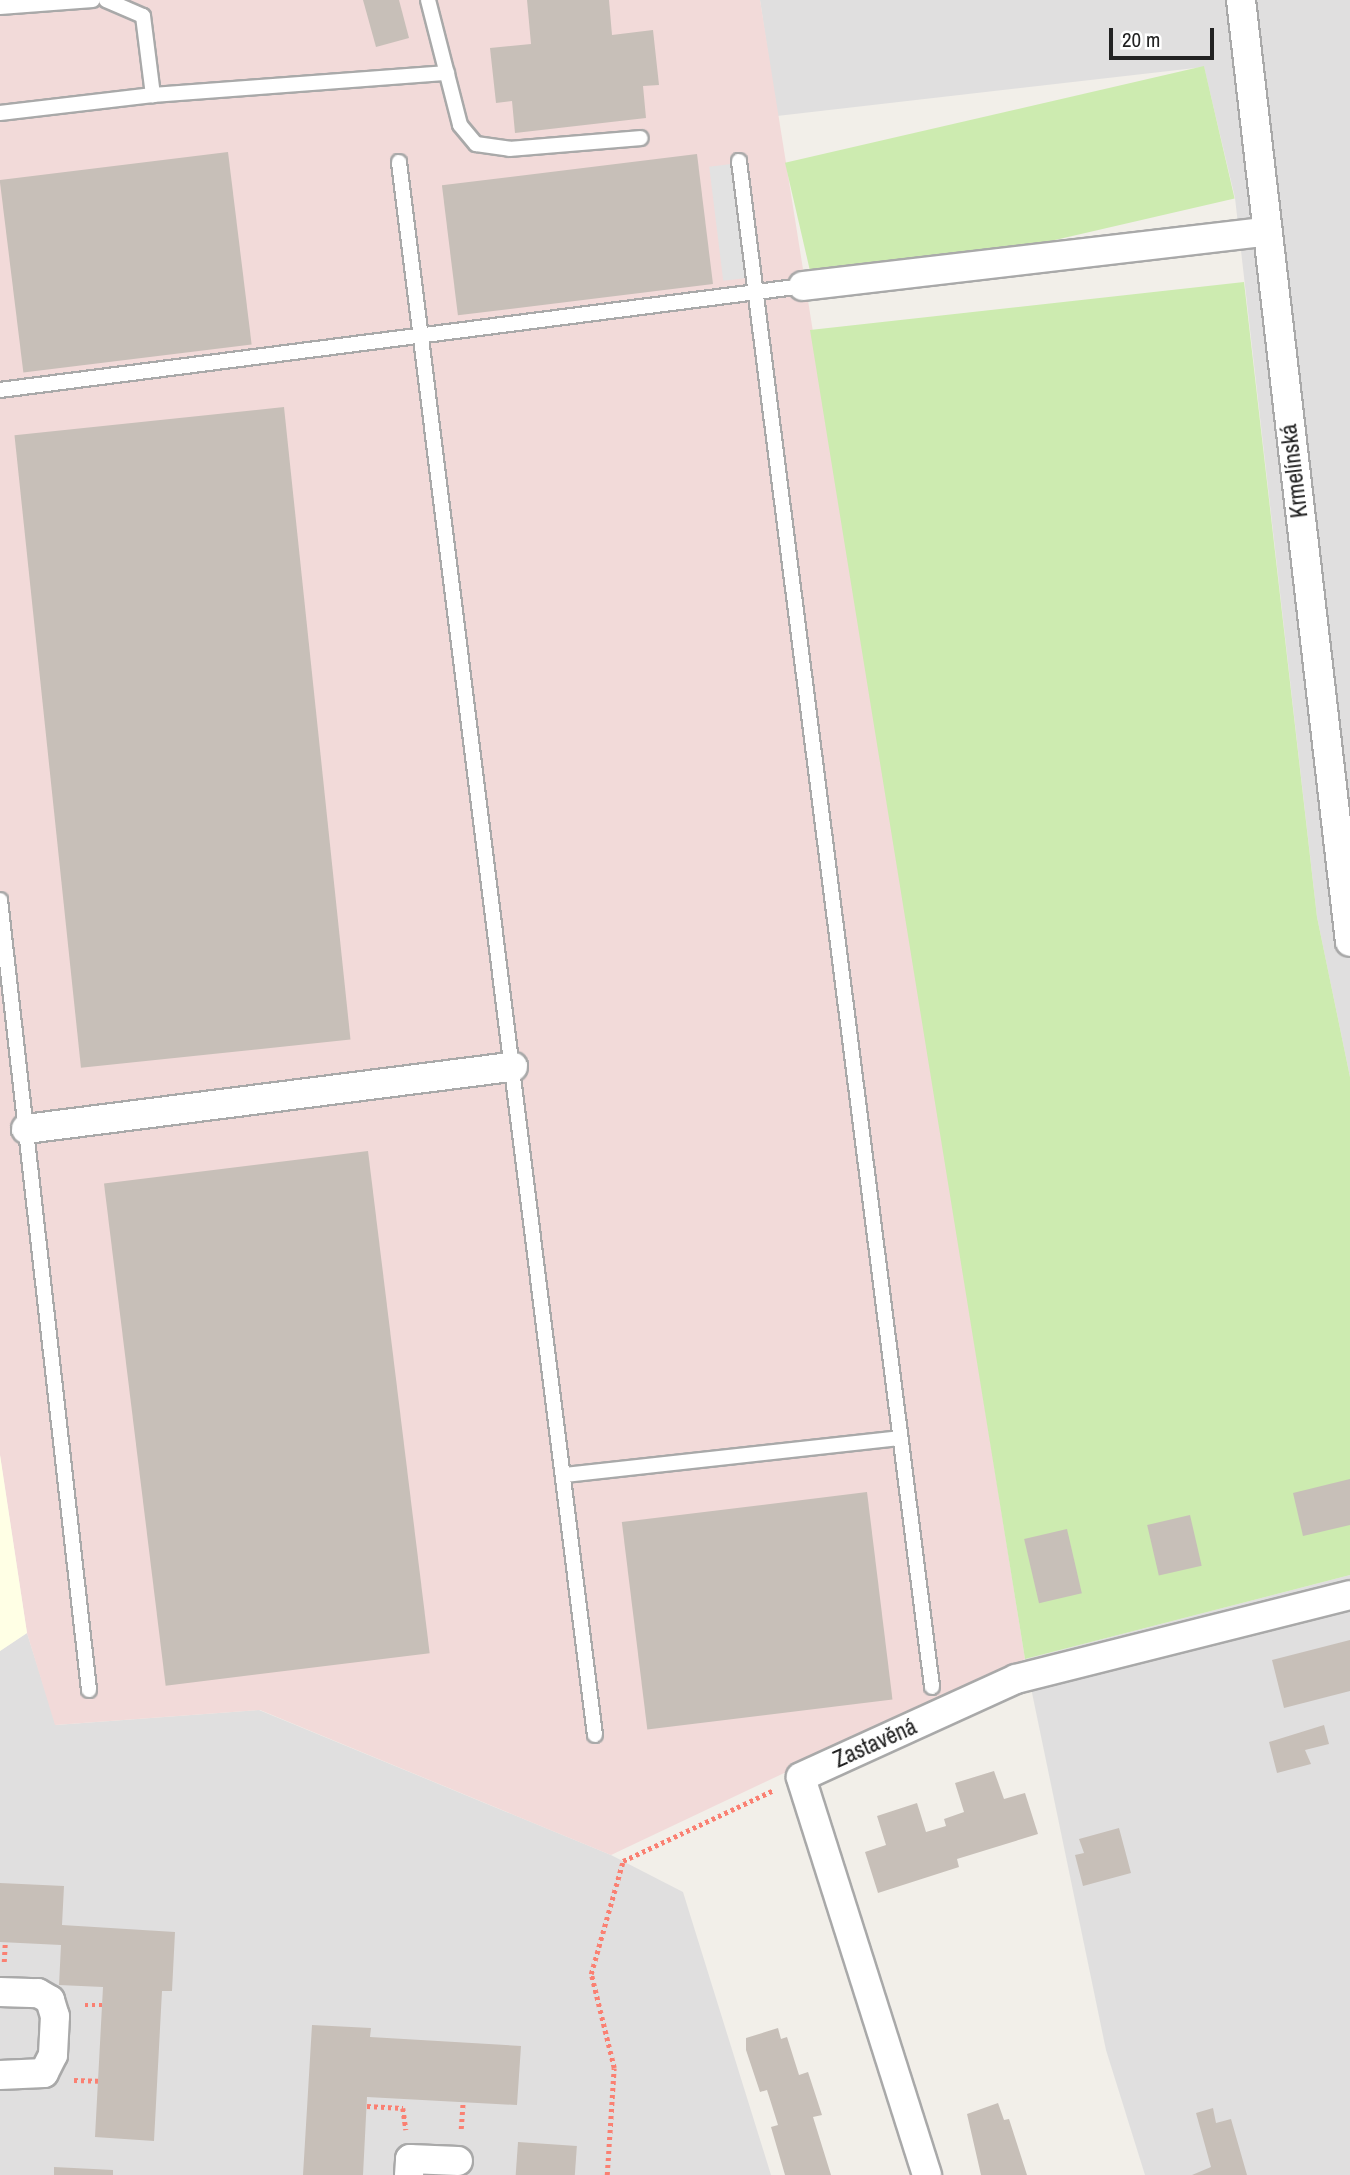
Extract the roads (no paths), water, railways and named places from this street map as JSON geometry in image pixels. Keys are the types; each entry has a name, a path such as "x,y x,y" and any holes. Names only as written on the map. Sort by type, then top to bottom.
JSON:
{"street":[{"name":"Krmelínská","path":"1241,0 1265,232 1350,942"},
{"path":"803,286 1265,232"},
{"path":"26,1129 513,1067"},
{"name":"Zastavěná","path":"927,2175 801,1777 1016,1679 1350,1595"},
{"path":"0,1992 38,1993 50,2000 55,2016 53,2055 44,2073 0,2075"},
{"path":"409,2167 458,2161"}],"lane":[{"path":"0,8 93,0"},
{"path":"106,0 143,16 153,95"},
{"path":"428,0 460,125 476,144 510,149 640,138"},
{"path":"0,113 153,95 447,73"},
{"path":"739,161 932,1687"},
{"path":"399,162 565,1475 595,1735"},
{"path":"0,390 803,286"},
{"path":"0,900 89,1690"},
{"path":"565,1475 900,1438"}]}
